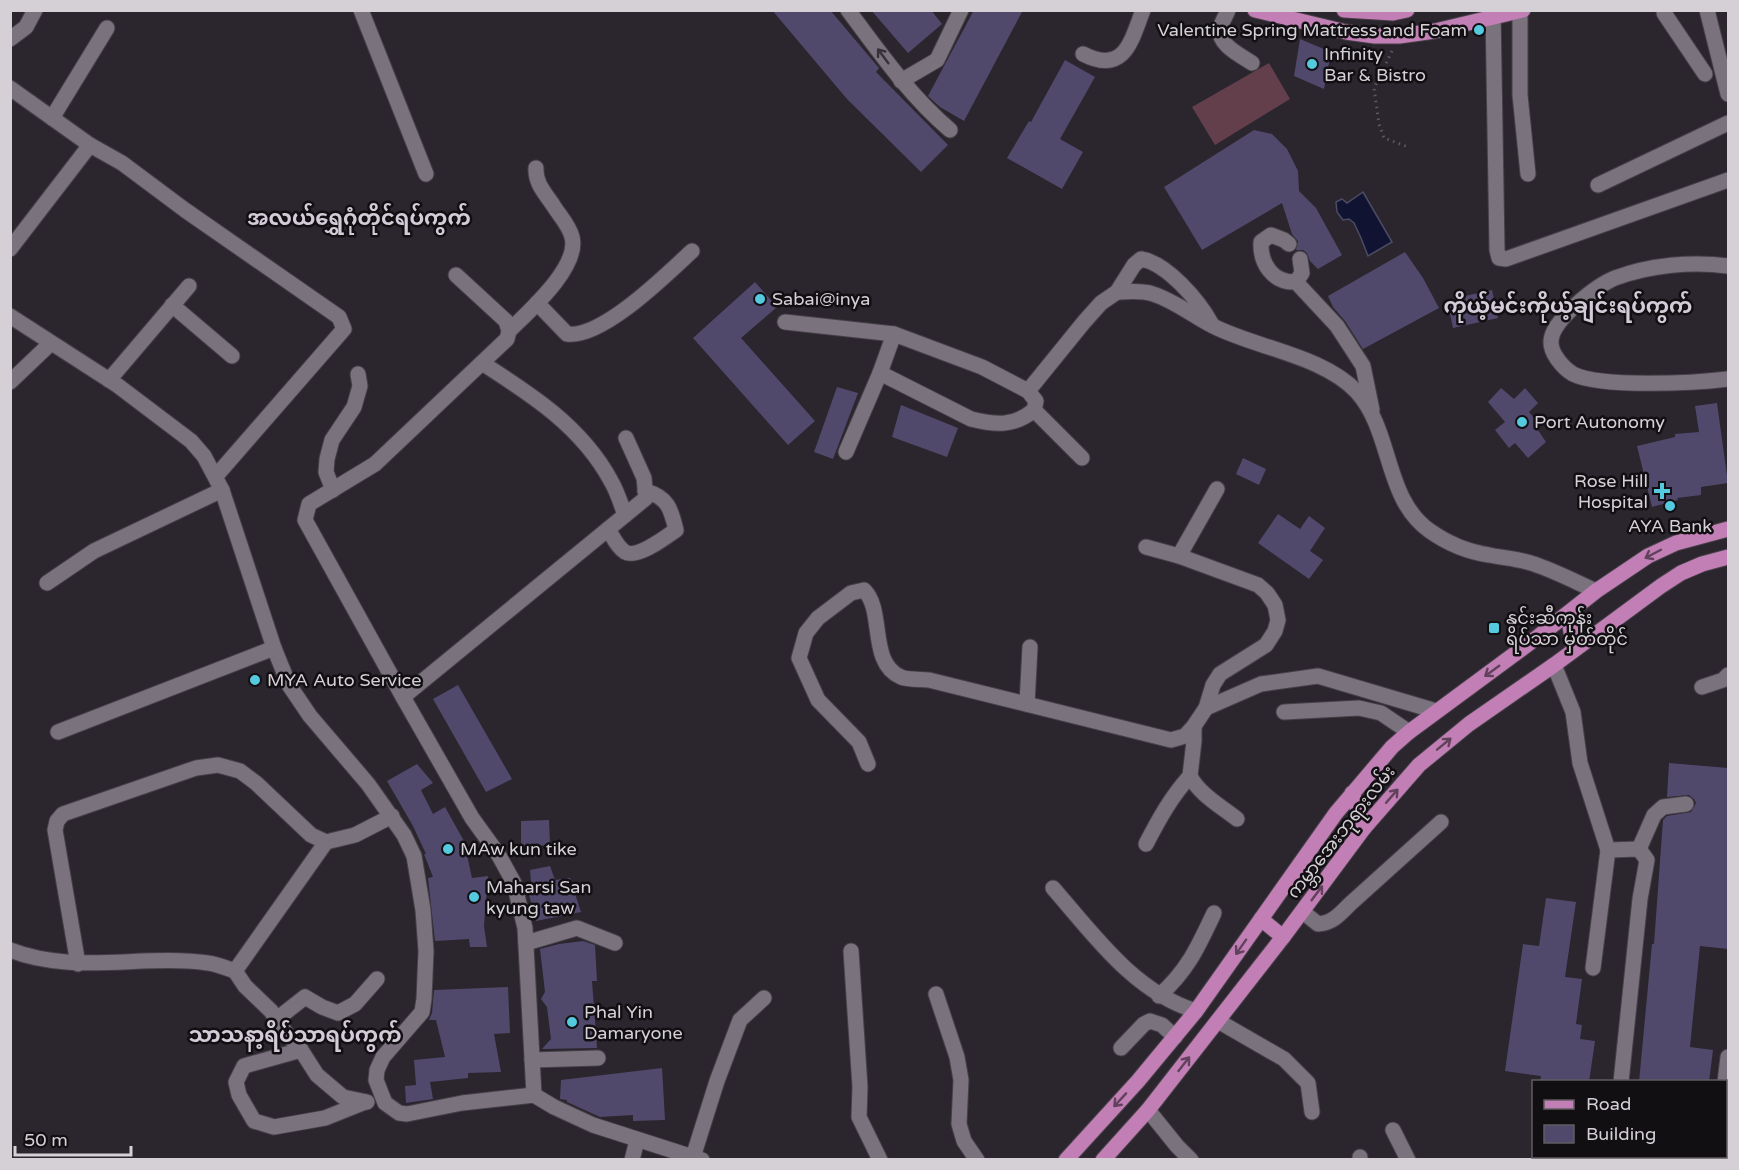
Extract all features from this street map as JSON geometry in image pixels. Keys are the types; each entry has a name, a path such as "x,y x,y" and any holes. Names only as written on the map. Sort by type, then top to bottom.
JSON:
{"main road":[{"path":"1255,10 1346,32 1375,36 1399,36 1435,31 1494,14 1521,11"},
{"path":"1344,10 1394,13 1407,10"},
{"name":"ကမ္ဘာအေးဘုရားလမ်း","path":"1066,1160 1196,1011 1352,793 1392,747 1436,711 1596,591 1648,556 1676,543 1728,529"},
{"name":"ကမ္ဘာအေးဘုရားလမ်း","path":"1103,1160 1148,1110 1303,912 1364,828 1419,765 1469,724 1681,573 1728,557"},
{"path":"1568,614 1574,650"},
{"path":"1352,793 1364,828"},
{"path":"1261,919 1283,938"}],"street":[{"path":"10,39 26,27 35,10"},
{"path":"848,10 901,81 935,117 951,130"},
{"path":"1083,54 1107,62 1119,58 1133,40 1143,10"},
{"path":"1228,10 1220,28 1224,44 1252,63"},
{"path":"1707,10 1721,48"},
{"path":"1714,10 1714,21 1728,94"},
{"path":"1521,11 1520,95 1528,174"},
{"path":"901,81 937,60 956,12"},
{"path":"1664,13 1706,74"},
{"path":"368,14 426,174"},
{"path":"1494,14 1497,250 1499,258 1506,259 1728,180"},
{"path":"52,118 107,28"},
{"path":"1692,56 1721,48"},
{"path":"10,88 90,145 123,163 339,317 344,329 219,483 94,551 47,584"},
{"path":"1598,185 1728,123"},
{"path":"10,249 90,145"},
{"path":"534,1095 525,928 514,883 498,854 472,818 403,698 305,519 309,504 375,464 482,363 548,293 563,272 572,249 573,239 569,229 535,179 536,168"},
{"path":"1289,244 1271,235 1261,242 1261,253 1266,266 1275,277 1286,282 1296,282 1337,326 1363,366 1374,418 1399,491 1418,520 1430,531 1452,544 1486,555 1533,563 1596,591"},
{"path":"537,303 567,333 585,331 628,308 692,251"},
{"path":"1028,392 1084,322 1101,303 1117,292 1134,265 1141,259 1147,260 1173,277 1194,297 1212,326"},
{"path":"1296,282 1302,273 1300,259"},
{"path":"1728,266 1708,264 1668,266 1614,279 1590,294 1567,315 1556,328 1551,341 1553,352 1562,365 1583,378 1625,382 1694,383 1728,379"},
{"path":"456,275 506,321 510,331"},
{"path":"109,380 189,286"},
{"path":"1117,292 1141,291 1153,294 1236,337 1297,356 1336,376 1357,392 1374,418"},
{"path":"172,305 232,357"},
{"path":"10,316 109,380 191,441 219,483 274,648 289,685 392,816 414,856 423,910 426,951 422,1012 392,1046 377,1070 379,1090 385,1103 399,1113 407,1114 462,1103 534,1095 594,1125 698,1158 717,1081 740,1020 764,998"},
{"path":"785,322 894,334 982,367 1028,392 1036,401 1034,410 1016,422 1004,425 988,423 971,419 880,373"},
{"path":"846,452 894,334"},
{"path":"10,382 51,343"},
{"path":"482,363 535,398 564,421 586,444 611,481 625,515"},
{"path":"333,490 326,472 327,459 332,440 354,407 360,386 358,374"},
{"path":"1034,410 1082,458"},
{"path":"403,698 646,498 644,478 626,438"},
{"path":"1179,556 1217,489"},
{"path":"608,530 618,546 627,554 632,554 653,545 676,530 671,510 657,494 645,491"},
{"path":"868,764 859,742 818,700 800,658 806,633 818,618 851,593 864,590 868,594 885,661 890,670 902,678 929,680 1171,740 1185,736 1206,708 1213,685 1220,674 1266,645 1275,631 1278,620 1275,605 1258,585 1179,556 1146,547"},
{"path":"1027,704 1030,647"},
{"path":"58,732 274,648"},
{"path":"1554,665 1573,712 1580,763 1608,850 1593,968"},
{"path":"1702,687 1723,680 1728,675"},
{"path":"1206,708 1261,684 1318,676 1436,711"},
{"path":"1284,712 1359,708 1380,713 1409,732"},
{"path":"1146,844 1164,809 1190,776 1194,726"},
{"path":"78,964 55,830 57,821 63,814 196,768 218,765 240,771 311,835 326,842 355,836 392,816"},
{"path":"1190,776 1198,788 1237,819"},
{"path":"1640,849 1654,815 1663,807 1686,804"},
{"path":"1303,912 1318,924 1327,923 1336,918 1441,822"},
{"path":"235,971 326,842"},
{"path":"1608,850 1640,849"},
{"path":"1621,1080 1640,899 1647,860 1640,849"},
{"path":"1053,888 1116,961 1159,996 1178,1006 1196,1011"},
{"path":"1159,996 1176,981 1192,959 1214,913"},
{"path":"526,943 577,928 615,943"},
{"path":"10,950 24,956 78,964 160,960 210,963 235,971 302,1050 317,1075 343,1097 365,1102 385,1103"},
{"path":"851,951 860,1087 859,1117 880,1160"},
{"path":"277,1019 305,997 322,1007 338,1012 354,1004 377,979"},
{"path":"936,994 957,1057 961,1080 959,1124 964,1141 976,1160"},
{"path":"1218,1021 1284,1059 1308,1083 1312,1112"},
{"path":"1121,1048 1144,1024 1150,1022 1162,1026 1175,1037"},
{"path":"302,1050 244,1066 236,1082 239,1095 254,1121 274,1127 325,1118 365,1102"},
{"path":"1725,1080 1728,1057"},
{"path":"532,1060 598,1058"},
{"path":"1148,1110 1191,1160"},
{"path":"1393,1130 1408,1160"},
{"path":"632,1160 637,1140"}],"path":[{"path":"1399,36 1374,88 1375,103 1384,138 1408,147"}],"shaded area":[{"path":"1269,63 1290,99 1215,145 1192,107"}],"water":[{"path":"1363,192 1392,242 1368,256 1354,223 1349,219 1343,220 1337,212 1336,202 1342,199 1347,203"}],"building":[{"path":"772,10 830,10 879,68 876,72 948,145 921,172 847,99"},
{"path":"871,10 931,10 942,24 908,53"},
{"path":"974,10 1023,10 964,121 940,107 928,96"},
{"name":"Infinity Bar & Bistro","path":"1300,39 1331,52 1324,89 1294,76"},
{"path":"1065,60 1095,77 1060,139 1083,152 1062,189 1007,158 1029,121 1031,122"},
{"path":"1254,130 1272,134 1287,149 1298,171 1299,191 1316,208 1342,255 1318,269 1310,261 1307,253 1303,250 1296,250 1298,241 1292,234 1282,203 1202,250 1164,187"},
{"path":"1405,252 1423,278 1439,308 1363,349 1333,307 1328,296"},
{"path":"755,282 777,307 741,338 815,421 788,445 693,338"},
{"path":"1492,290 1498,318 1453,328 1447,300"},
{"path":"837,387 858,393 833,459 814,452"},
{"path":"1501,388 1514,399 1525,388 1538,403 1529,412 1538,423 1536,427 1546,442 1528,458 1515,443 1509,448 1495,430 1505,422 1488,402"},
{"path":"1717,403 1728,483 1701,487 1701,495 1677,498 1678,500 1652,507 1637,446 1675,437 1675,434 1699,432 1695,406"},
{"path":"901,405 958,428 947,457 892,437"},
{"path":"1243,458 1266,469 1259,485 1236,474"},
{"path":"1278,514 1300,529 1309,516 1325,528 1310,551 1323,560 1309,579 1258,543"},
{"path":"458,685 512,779 486,792 433,699"},
{"path":"1669,763 1728,768 1728,949 1700,946 1690,1047 1713,1050 1709,1080 1639,1080 1652,944 1654,944 1663,820 1667,816 1691,812 1696,803 1689,795 1667,797"},
{"path":"417,764 433,783 421,790 433,814 445,807 464,841 472,878 488,876 484,926 487,947 470,947 469,939 435,941 428,878 433,877 424,854 426,854 413,826 387,781"},
{"path":"549,820 550,845 521,847 521,821"},
{"path":"550,866 555,880 570,878 581,912 536,921 526,884 531,882 530,870"},
{"path":"1546,898 1576,902 1565,977 1582,979 1576,1024 1582,1025 1580,1039 1595,1041 1589,1080 1540,1080 1541,1076 1505,1071 1523,944 1539,946"},
{"path":"583,941 595,945 597,981 592,981 597,1048 542,1049 551,1039 547,1007 541,999 545,992 540,949"},
{"path":"508,987 510,1033 494,1034 501,1072 468,1073 468,1078 430,1082 433,1099 406,1103 405,1086 416,1085 414,1060 445,1057 436,1020 429,1020 432,1013 434,990"},
{"path":"662,1068 665,1120 633,1121 633,1115 600,1117 567,1100 560,1099 561,1080"}],"place":[{"name":"Valentine Spring Mattress and Foam","path":"1479,30"},
{"name":"Infinity Bar & Bistro","path":"1312,64"},
{"name":"Sabai@inya","path":"760,299"},
{"name":"Port Autonomy","path":"1522,422"},
{"name":"Rose Hill Hospital","path":"1662,491"},
{"name":"AYA Bank","path":"1670,506"},
{"name":"နှင်းဆီကုန်း ရိပ်သာ မှတ်တိုင်","path":"1494,628"},
{"name":"MYA Auto Service","path":"255,680"},
{"name":"MAw kun tike","path":"448,849"},
{"name":"Maharsi San kyung taw","path":"474,897"},
{"name":"Phal Yin Damaryone","path":"572,1022"}],"district":[{"name":"အလယ်ရွှေဂုံတိုင်ရပ်ကွက်","path":"359,218"},
{"name":"ကိုယ့်မင်းကိုယ့်ချင်းရပ်ကွက်","path":"1568,306"},
{"name":"သာသနာ့ရိပ်သာရပ်ကွက်","path":"295,1035"}]}
